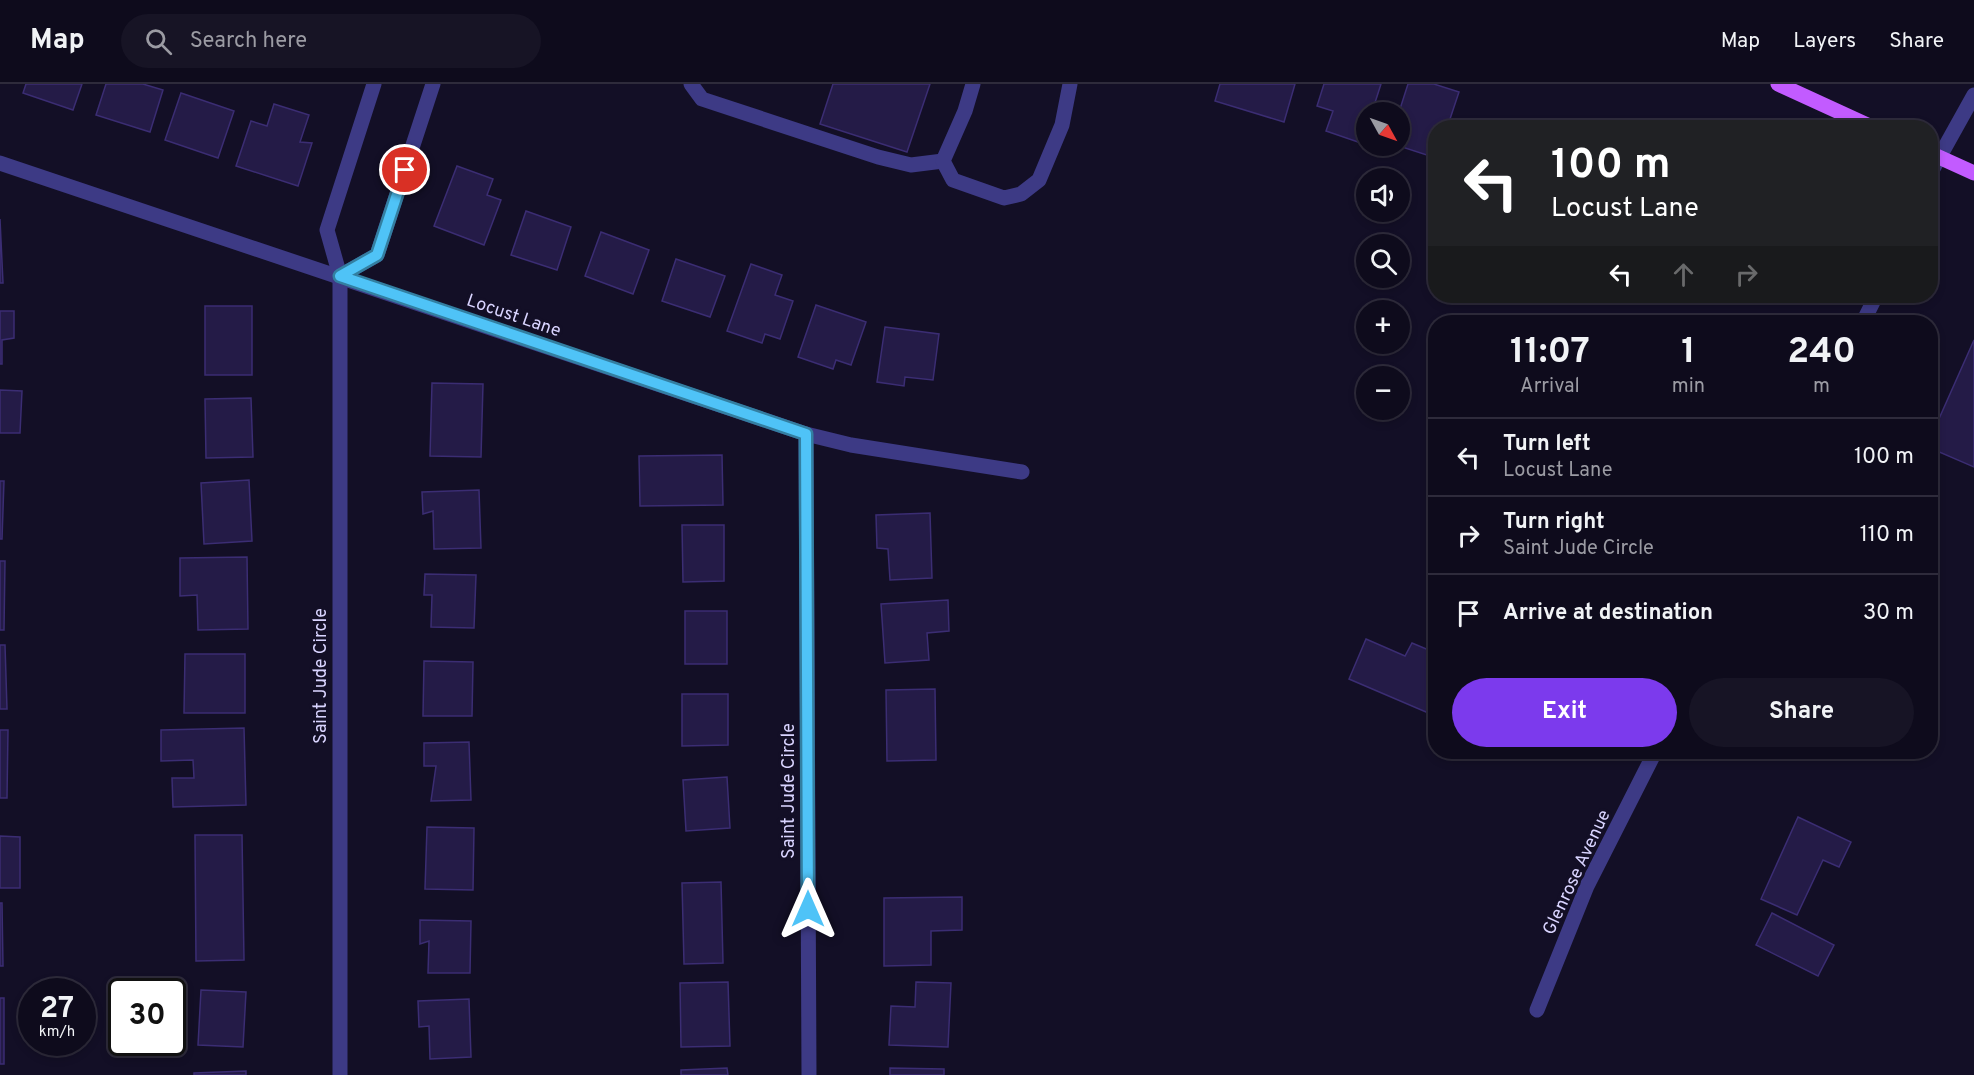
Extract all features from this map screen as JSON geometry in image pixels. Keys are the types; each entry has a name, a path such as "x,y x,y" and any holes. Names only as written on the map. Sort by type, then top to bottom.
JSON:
{"main road":[{"path":"1778,84 1857,120"},
{"path":"1938,157 1974,173"}],"street":[{"name":"Saint Jude Circle","path":"340,1075 340,276 327,230 374,84"},
{"path":"340,276 377,255 434,84"},
{"path":"691,84 702,99 878,157 911,165 943,161"},
{"path":"943,161 965,111 973,84"},
{"path":"943,161 953,180 1004,198 1021,194 1039,180 1062,125 1070,84"},
{"path":"1938,149 1974,95"},
{"name":"Locust Lane","path":"0,163 806,434 850,445 1022,472"},
{"name":"Saint Jude Circle","path":"806,434 809,1075"},
{"name":"Glenrose Avenue","path":"1537,1010 1587,886 1651,759"}],"building":[{"path":"26,84 82,84 73,110 23,93"},
{"path":"106,84 143,84 163,90 150,132 96,115"},
{"path":"833,84 930,84 907,152 820,124"},
{"path":"1220,84 1295,84 1284,122 1215,101"},
{"path":"1324,84 1381,84 1375,102 1356,102 1356,141 1326,131 1333,111 1317,106"},
{"path":"1408,84 1434,84 1459,92 1450,120 1428,120 1428,155 1410,150 1410,102 1402,102"},
{"path":"181,93 234,111 218,158 165,140"},
{"path":"274,104 309,115 300,142 312,143 298,186 236,166 251,121 267,126"},
{"path":"457,166 493,179 487,195 501,200 484,245 434,226"},
{"path":"526,211 571,227 557,270 511,255"},
{"path":"0,219 3,283 0,283"},
{"path":"601,232 649,250 633,294 585,276"},
{"path":"676,259 725,276 710,317 662,301"},
{"path":"751,264 782,275 775,295 793,301 780,339 765,334 762,343 727,331"},
{"path":"816,305 866,322 851,365 836,360 833,369 798,357"},
{"path":"205,306 252,306 252,375 205,375"},
{"path":"0,311 14,311 14,338 2,340 2,364 0,364"},
{"path":"885,327 939,334 933,380 905,377 904,386 877,382"},
{"path":"1974,340 1974,467 1938,451 1938,421"},
{"path":"432,383 483,384 481,457 430,456"},
{"path":"0,390 22,391 20,433 0,433"},
{"path":"251,398 253,457 206,458 205,399"},
{"path":"722,455 723,505 640,506 639,456"},
{"path":"249,480 252,541 204,544 201,483"},
{"path":"0,481 4,481 2,539 0,539"},
{"path":"479,490 481,548 434,549 433,511 423,514 422,492"},
{"path":"930,513 932,578 890,580 888,549 877,548 876,515"},
{"path":"682,525 724,525 724,581 683,582"},
{"path":"247,557 248,629 198,630 197,595 180,596 180,558"},
{"path":"0,561 5,561 4,630 0,630"},
{"path":"425,574 476,575 474,628 431,627 432,595 424,595"},
{"path":"948,600 949,631 927,633 929,660 885,663 881,604"},
{"path":"685,611 727,611 727,664 685,664"},
{"path":"1366,639 1405,656 1412,643 1428,650 1428,708 1426,712 1349,679"},
{"path":"0,645 5,645 7,709 0,709"},
{"path":"185,654 245,654 245,713 184,713"},
{"path":"424,661 473,662 472,716 423,716"},
{"path":"935,689 936,760 887,761 886,690"},
{"path":"682,694 728,694 728,745 682,746"},
{"path":"244,728 246,805 173,807 172,778 194,778 193,760 161,761 161,730"},
{"path":"0,730 8,730 7,798 0,798"},
{"path":"469,742 471,800 431,801 436,766 424,766 424,743"},
{"path":"727,777 730,828 686,831 683,780"},
{"path":"1798,817 1851,842 1839,867 1823,860 1797,915 1761,899"},
{"path":"427,827 474,828 473,890 425,889"},
{"path":"195,835 242,835 244,960 196,961"},
{"path":"0,836 20,837 20,888 0,888"},
{"path":"721,882 723,963 684,964 682,883"},
{"path":"962,897 962,930 931,931 931,965 884,966 884,898"},
{"path":"0,903 2,903 3,966 0,966"},
{"path":"1772,913 1834,945 1818,976 1756,945"},
{"path":"420,920 471,921 470,973 428,973 429,941 420,944"},
{"path":"728,982 730,1046 681,1047 680,983"},
{"path":"916,982 951,983 948,1047 889,1045 891,1006 915,1007"},
{"path":"201,990 246,992 243,1047 198,1045"},
{"path":"0,998 4,998 4,1064 0,1064"},
{"path":"469,999 471,1057 430,1059 429,1026 419,1027 418,1001"},
{"path":"727,1068 728,1075 681,1075 681,1070"},
{"path":"890,1068 944,1069 944,1075 890,1075"},
{"path":"246,1071 246,1075 194,1075 194,1073"}],"route":[{"path":"405,170 377,255 340,276 806,434 808,909"}]}
